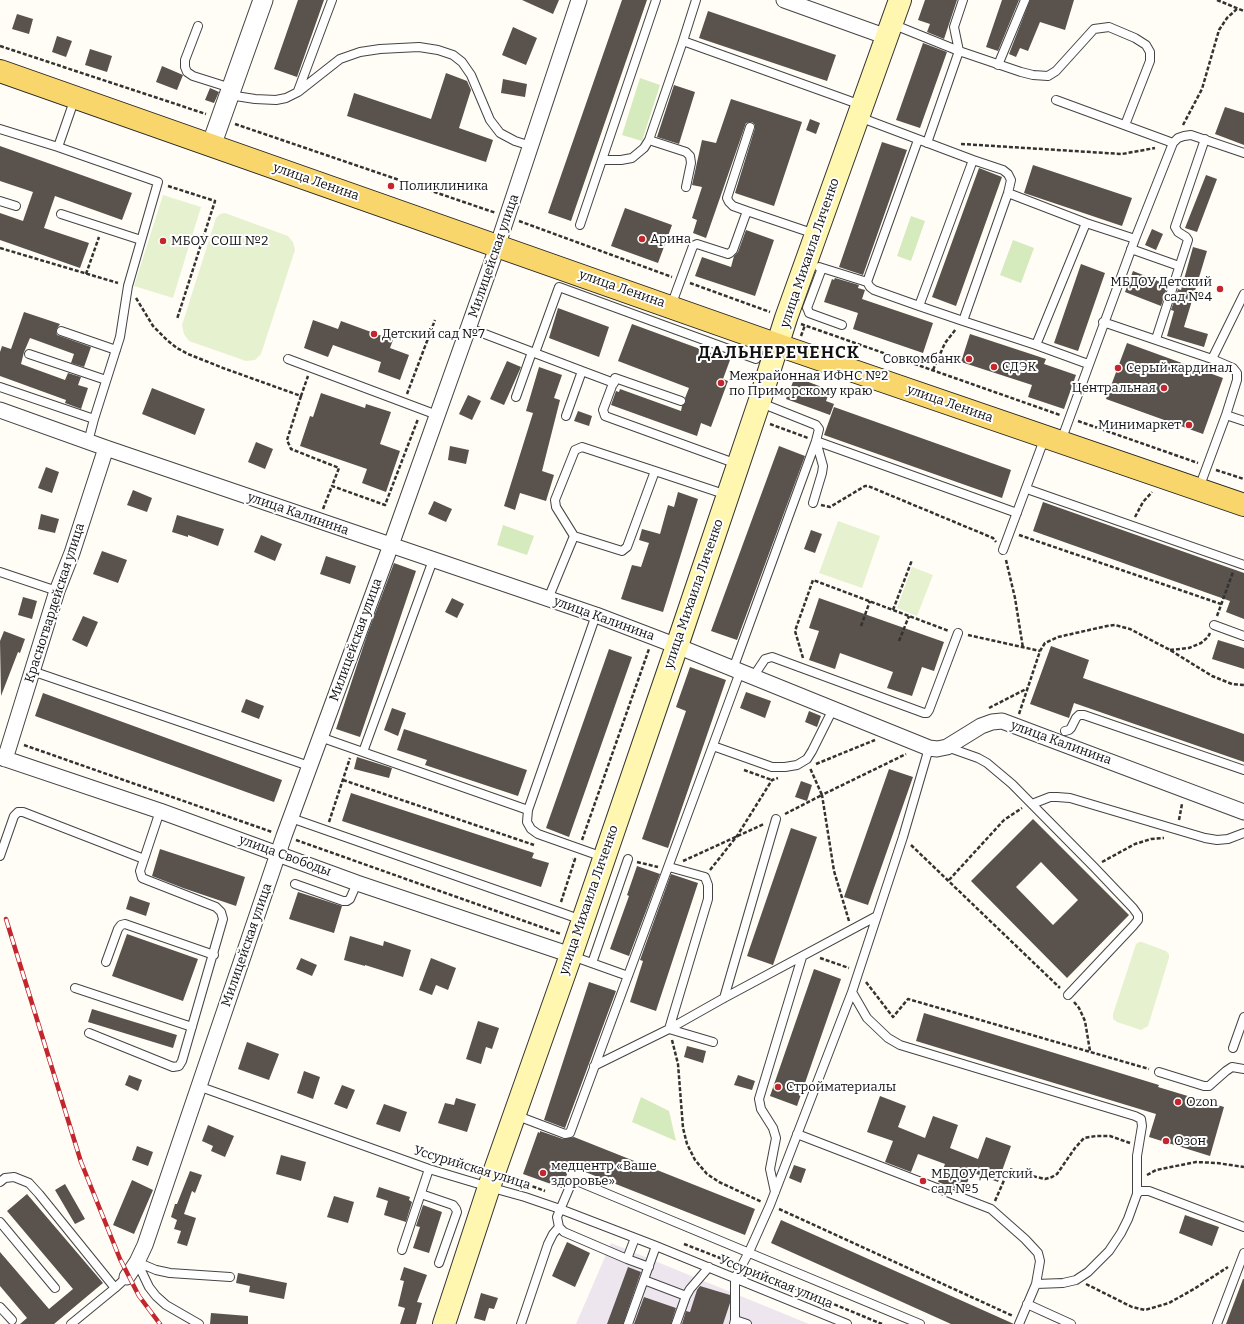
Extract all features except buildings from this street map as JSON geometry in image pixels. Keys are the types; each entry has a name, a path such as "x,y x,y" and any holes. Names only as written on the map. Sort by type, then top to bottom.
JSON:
{"main road":[{"name":"улица Михаила Личенко","path":"444,1324 489,1187 571,955 677,646 786,318 814,265 815,234 900,0"},
{"name":"улица Ленина","path":"0,71 211,146 498,245 563,278 671,307 1244,506"}],"street":[{"path":"211,146 263,0"},
{"name":"Милицейская улица","path":"127,1277 138,1262 145,1245 198,1086 309,766 391,545 498,245 579,0"},
{"path":"784,0 889,30"},
{"name":"улица Калинина","path":"0,410 88,442 596,616 677,646 929,748 937,749 947,747 981,726 992,722 1002,721 1244,812"},
{"name":"Красногвардейская улица","path":"2,758 106,448"},
{"name":"улица Свободы","path":"2,758 160,811 357,883 571,955"}],"lane":[{"path":"298,92 332,0"},
{"path":"580,225 656,0"},
{"path":"602,160 621,160 632,158 638,155 649,140 696,0"},
{"path":"927,143 959,51 954,27 963,0"},
{"path":"998,65 1025,0"},
{"path":"198,26 185,60 187,72 230,92 255,100 276,100 286,98 298,92 340,59 360,52 380,49 419,47 438,50 453,55 462,62 471,75 490,120 500,133 515,141 531,146"},
{"path":"889,30 959,51 998,65 1033,75 1048,76 1056,71 1094,29 1109,27 1135,38 1146,45 1150,52 1150,61 1125,125"},
{"path":"683,41 860,111 918,140 1003,170 1008,174 1011,180 1008,194 963,321"},
{"path":"58,147 75,97"},
{"path":"1056,100 1173,143"},
{"path":"750,127 727,198 728,202 733,206 815,234"},
{"path":"0,129 58,147 158,182 128,286 124,320 116,350 88,442"},
{"path":"1003,550 1027,489 1053,439 1068,418 1131,249 1173,143 1178,138 1191,135 1244,153"},
{"path":"649,140 686,152 690,156 691,163 686,187"},
{"path":"867,282 918,140"},
{"path":"1156,339 1188,240 1178,232 1175,227 1205,140"},
{"path":"919,306 973,160"},
{"path":"1008,194 1135,239"},
{"path":"0,201 16,206"},
{"path":"671,307 694,246 697,244 728,254 730,253 733,250 747,211"},
{"path":"61,214 141,240"},
{"path":"1036,345 1086,222"},
{"path":"1131,249 1179,266"},
{"path":"842,325 809,313 807,308 814,265 867,282 874,290 1088,364"},
{"path":"516,397 563,278 756,359"},
{"path":"1212,359 1244,294"},
{"path":"1104,322 1212,359 1233,368 1237,373 1237,380 1226,415 1199,490"},
{"path":"468,328 614,383"},
{"path":"61,331 116,350"},
{"path":"29,354 106,380"},
{"path":"288,359 437,415"},
{"path":"566,416 582,371"},
{"path":"681,401 616,378 603,410 605,416 738,465"},
{"path":"0,387 94,419"},
{"path":"514,1115 565,1134 570,1133 713,746 742,672 819,430 816,425 759,403"},
{"path":"1226,415 1244,421"},
{"path":"813,503 823,466 816,441"},
{"path":"816,441 1017,514"},
{"path":"655,471 627,547 622,551 574,536 556,507 555,500 575,450 582,447 655,471 728,495"},
{"path":"1027,489 1240,563"},
{"path":"548,599 574,536"},
{"path":"363,752 433,560"},
{"path":"0,572 58,591"},
{"path":"596,616 528,810 527,822 531,829 538,834 604,857"},
{"path":"1214,625 1244,636"},
{"path":"742,672 769,657 807,669 927,713 958,633"},
{"path":"32,671 309,766"},
{"path":"713,746 772,767 796,765 807,759 833,709"},
{"path":"1065,731 1071,728 1076,718 1084,715 1244,770"},
{"path":"320,737 528,810"},
{"path":"947,747 988,763 1012,784 1094,867 1138,915 1138,920 1068,995"},
{"path":"747,1324 735,1322 736,1278 770,1205 852,992 903,837 929,748"},
{"path":"1032,804 1058,796 1070,798 1205,838 1217,840 1228,839 1244,834"},
{"path":"89,1033 173,1067 179,1066 182,1061 214,955 223,919 221,912 216,907 142,878 140,871 160,811"},
{"path":"0,856 14,816 18,812 23,812 144,859"},
{"path":"291,818 582,920"},
{"path":"724,998 776,819"},
{"path":"592,964 628,859"},
{"path":"668,867 705,877 708,885 708,898 669,1029"},
{"path":"295,884 343,901 347,901 350,899 357,883"},
{"path":"594,1066 669,1029 877,916"},
{"path":"106,962 118,929 124,924 214,955"},
{"path":"571,955 628,976"},
{"path":"775,1192 770,1169 776,1138 773,1128 761,1109 759,1099 805,955"},
{"path":"75,988 192,1027"},
{"path":"852,992 867,1018 888,1038 900,1045 1135,1116 1140,1119 1142,1126 1137,1156 1137,1194 1121,1233 1108,1251 1088,1272 1076,1280 1063,1283 1036,1284"},
{"path":"1233,1048 1244,1017"},
{"path":"669,1029 713,1042"},
{"path":"1159,1072 1204,1086 1209,1086 1232,1067 1244,1069"},
{"name":"Уссурийская улица","path":"198,1086 429,1169 560,1208 847,1324"},
{"path":"797,1134 991,1209 1025,1239 1038,1253 1040,1261 1036,1284 1019,1322"},
{"path":"402,1250 429,1169"},
{"path":"0,1182 5,1178 14,1177 29,1183 115,1288"},
{"path":"649,1267 564,1232 559,1228 557,1217 571,1184 574,1182 579,1182 920,1324"},
{"path":"1137,1194 1140,1190 1150,1191 1244,1227"},
{"path":"421,1194 453,1205 458,1212 439,1263"},
{"path":"0,1222 55,1288"},
{"path":"521,1324 548,1244 553,1234 559,1228"},
{"path":"627,1259 635,1238"},
{"path":"628,1324 656,1246"},
{"path":"1217,1324 1244,1255"},
{"path":"138,1262 156,1270 170,1273 230,1277"},
{"path":"138,1262 149,1287 156,1296 166,1305 199,1324"},
{"path":"676,1324 690,1289 709,1267"},
{"path":"72,1324 127,1277"},
{"path":"644,1280 686,1296"},
{"path":"1027,1304 1071,1324"},
{"path":"0,1307 12,1320"}],"path":[{"path":"1217,0 1244,10"},
{"path":"958,144 1122,154 1144,151 1173,143 1202,89 1219,30 1227,18 1238,8"},
{"path":"0,46 220,119"},
{"path":"158,182 215,201 177,319"},
{"path":"86,274 102,227"},
{"path":"0,248 128,286 153,326 177,348 223,368 301,396"},
{"path":"786,318 1244,479"},
{"path":"404,402 434,320"},
{"path":"933,370 946,343 963,321"},
{"path":"311,367 287,440 291,449 338,468 318,521"},
{"path":"332,486 385,505 422,409"},
{"path":"768,431 770,424 816,441"},
{"path":"813,503 827,507 865,486 868,486 993,538 1003,550 1023,648"},
{"path":"1132,526 1143,502 1156,489"},
{"path":"1010,532 1221,604"},
{"path":"893,610 912,560"},
{"path":"1170,650 1189,648 1201,643 1208,637 1240,563"},
{"path":"807,669 795,631 814,580 958,633 1040,651"},
{"path":"861,626 870,601"},
{"path":"899,641 909,616"},
{"path":"1015,726 1040,651 1045,643 1058,637 1099,627 1115,625 1130,629 1170,650 1223,682 1244,685"},
{"path":"558,912 653,637"},
{"path":"987,709 1028,688"},
{"path":"804,769 882,737"},
{"path":"326,830 353,748"},
{"path":"628,859 657,867 668,867 776,819 822,794 907,753"},
{"path":"810,766 822,794 834,871 840,896 852,929"},
{"path":"705,877 737,836 772,780 779,778"},
{"path":"343,780 539,847"},
{"path":"1094,867 1126,848 1151,839 1172,835 1176,830 1185,790"},
{"path":"949,880 1004,820 1019,809 1032,804"},
{"path":"903,837 1068,995 1083,1015 1089,1038 1090,1051"},
{"path":"568,857 575,860"},
{"path":"805,955 858,971 893,1017 908,999 1159,1072"},
{"path":"669,1029 678,1064 687,1144 695,1160 707,1174 719,1182 1019,1322"},
{"path":"991,1209 1009,1169 1045,1179 1052,1177 1084,1138 1110,1136 1138,1145"},
{"path":"1137,1194 1142,1180 1148,1174 1156,1170 1196,1162 1244,1167"},
{"path":"1076,1280 1132,1307 1145,1310 1169,1304 1244,1255"}],"shaded area":[{"path":"611,1243 809,1324 576,1324"}],"green space":[{"path":"640,78 660,85 642,141 622,135"},
{"path":"163,195 201,207 173,298 134,286"},
{"path":"225,213 288,236 293,242 295,250 261,354 255,360 246,361 189,341 184,334 182,325 216,218 220,214"},
{"path":"911,216 925,221 911,261 897,256"},
{"path":"1013,240 1034,248 1021,283 1000,275"},
{"path":"838,521 880,536 862,588 819,573"},
{"path":"503,525 534,536 527,555 497,545"},
{"path":"912,567 933,575 917,616 897,608"},
{"path":"1139,942 1166,951 1169,954 1148,1026 1141,1030 1117,1022 1113,1019 1113,1014 1136,944"},
{"path":"641,1097 669,1111 676,1141 632,1122"}],"railway":[{"path":"6,919 81,1162 120,1259 139,1296 160,1324"}],"place":[{"name":"Поликлиника","path":"391,186"},
{"name":"Арина","path":"642,239"},
{"name":"МБОУ СОШ №2","path":"163,241"},
{"name":"МБДОУ Детский сад №4","path":"1220,289"},
{"name":"Детский сад №7","path":"374,334"},
{"name":"Совкомбанк","path":"969,359"},
{"name":"СДЭК","path":"994,367"},
{"name":"Серый кардинал","path":"1118,368"},
{"name":"Межрайонная ИФНС №2 по Приморскому краю","path":"721,383"},
{"name":"Центральная","path":"1164,388"},
{"name":"Минимаркет","path":"1189,425"},
{"name":"Стройматериалы","path":"778,1087"},
{"name":"Ozon","path":"1178,1102"},
{"name":"Озон","path":"1166,1141"},
{"name":"медцентр «Ваше здоровье»","path":"543,1173"},
{"name":"МБДОУ Детский сад №5","path":"923,1181"}],"district":[{"name":"ДАЛЬНЕРЕЧЕНСК","path":"779,353"}]}
